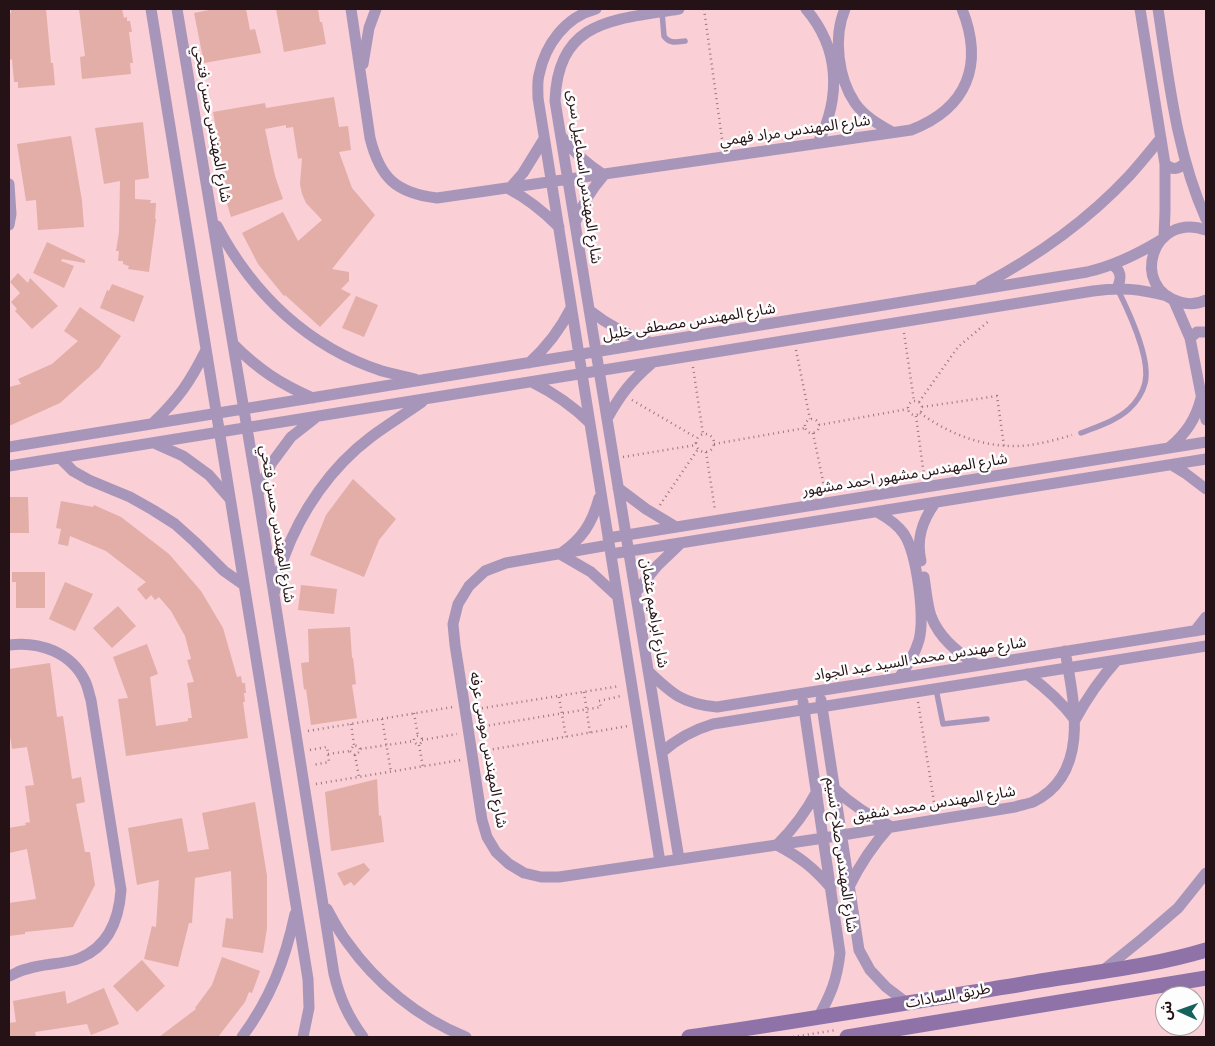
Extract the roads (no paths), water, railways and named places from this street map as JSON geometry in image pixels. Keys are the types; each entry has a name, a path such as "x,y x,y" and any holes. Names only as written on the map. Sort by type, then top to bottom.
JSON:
{"main road":[{"name":"طريق السادات","path":"689,1037 1101,972 1185,956 1206,950"},
{"path":"1062,977 1066,1001"},
{"name":"طريق السادات","path":"847,1037 1206,978"}],"street":[{"path":"151,9 308,979 309,1008 303,1037"},
{"name":"شارع المهندس حسن فتحي","path":"177,9 258,494 334,974 340,998 350,1020 363,1037"},
{"name":"شارع المهندس مراد فهمي","path":"351,9 370,138 375,157 385,174 399,188 417,196 437,198 911,130 928,123 944,112 957,98 966,81 972,63 972,44 962,9"},
{"path":"361,73 369,28 376,9"},
{"name":"شارع المهندس اسماعيل سرى","path":"582,374 544,139 538,98 538,76 544,56 555,37 571,21 589,10 596,9"},
{"name":"شارع المهندس اسماعيل سرى","path":"599,371 555,101 556,81 562,62 572,45 587,32 604,22 679,9"},
{"path":"806,9 816,21 856,104 872,120 892,132"},
{"path":"818,143 827,124 832,104 838,38 845,9"},
{"name":"شارع المهندس مراد فهمي","path":"968,25 970,9"},
{"path":"1140,9 1165,164 1166,204 1162,238 1156,247 1151,265 1155,283 1171,299 1190,338 1206,420"},
{"path":"1158,9 1178,134 1185,163 1206,219"},
{"path":"561,135 573,151 587,164 604,175 586,198 575,224"},
{"path":"972,291 1016,268 1057,241 1095,210 1130,175 1161,138"},
{"path":"544,139 531,162 510,188 528,199 558,227"},
{"path":"1165,164 1175,169 1185,163"},
{"path":"9,184 11,214 9,225"},
{"path":"212,217 231,251 254,283 281,312 311,336 345,356 381,370 419,380"},
{"name":"شارع المهندس مصطفى خليل","path":"9,447 1087,272 1113,265 1146,249 1179,228 1198,227 1206,230"},
{"path":"1113,265 1121,275 1117,288"},
{"path":"9,466 1117,288 1134,290 1193,304 1206,300"},
{"path":"529,362 547,347 571,308"},
{"path":"589,310 628,336 650,343"},
{"path":"1190,338 1197,332 1206,332"},
{"path":"233,344 250,361 270,376 290,388 313,398"},
{"path":"153,424 184,390 193,377 206,350"},
{"path":"607,419 621,394 634,378 653,362"},
{"name":"شارع ابراهيم عثمان","path":"599,371 680,859"},
{"path":"582,374 660,862"},
{"path":"532,382 553,392 590,423"},
{"path":"1170,447 1182,437 1192,424 1202,394"},
{"path":"274,595 284,558 299,524 318,492 342,463 370,438 425,400"},
{"path":"258,494 270,464 291,438 316,417"},
{"name":"شارع المهندس مشهور احمد مشهور","path":"610,546 626,536 716,520 1206,442"},
{"path":"154,443 183,456 196,465 209,475 230,499"},
{"path":"60,458 73,471 89,480 130,497 175,524 224,571 244,585"},
{"path":"610,546 629,551 1206,459"},
{"path":"1172,465 1206,489"},
{"path":"618,488 676,527"},
{"path":"600,494 595,512 586,529 575,544 560,554 591,572 616,595"},
{"path":"899,678 911,660 919,640 922,619 918,550 920,533 926,516 935,503"},
{"path":"877,512 892,521 904,534 912,550 931,616 939,631 962,656 977,665"},
{"path":"636,592 657,566 681,543"},
{"name":"شارع المهندس موسى عرفه","path":"610,546 506,563 485,572 469,586 458,604 453,624 454,646 482,820 487,837 496,852 509,864 524,873 541,877 559,877 824,838"},
{"path":"1201,630 1206,617"},
{"name":"شارع مهندس محمد السيد عبد الجواد","path":"648,671 681,699 698,706 717,707 1201,630"},
{"path":"9,645 39,645 58,652 74,664 85,681 91,700 121,890 119,911 111,930 98,947 80,958 60,963 27,968 9,966"},
{"path":"662,752 677,739 694,730 713,724 1206,646"},
{"name":"شارع المهندس محمد شفيق","path":"824,838 1015,807 1032,802 1048,792 1061,779 1069,763 1075,720 1065,651"},
{"path":"1027,674 1046,687 1062,702 1075,720 1091,692 1117,660"},
{"name":"شارع المهندس صلاح نسيم","path":"820,690 859,950 870,970 886,987 907,1003"},
{"name":"شارع المهندس صلاح نسيم","path":"802,693 840,952 838,974 831,994 818,1018"},
{"path":"835,789 864,813 890,826 864,858 849,887"},
{"path":"817,791 802,817 777,845 798,856 816,871 832,889"},
{"path":"1101,972 1178,908 1206,873"},
{"path":"323,902 346,942 376,977 410,1007 450,1031 466,1037"},
{"path":"242,1037 256,1019 274,984 288,946 297,907"},
{"path":"9,976 27,968"}],"lane":[{"path":"662,12 666,40 670,42 684,41"},
{"path":"1081,433 1129,410 1140,396 1145,383 1145,368 1140,341 1130,314 1117,288"},
{"path":"936,689 943,724 987,718"}]}
